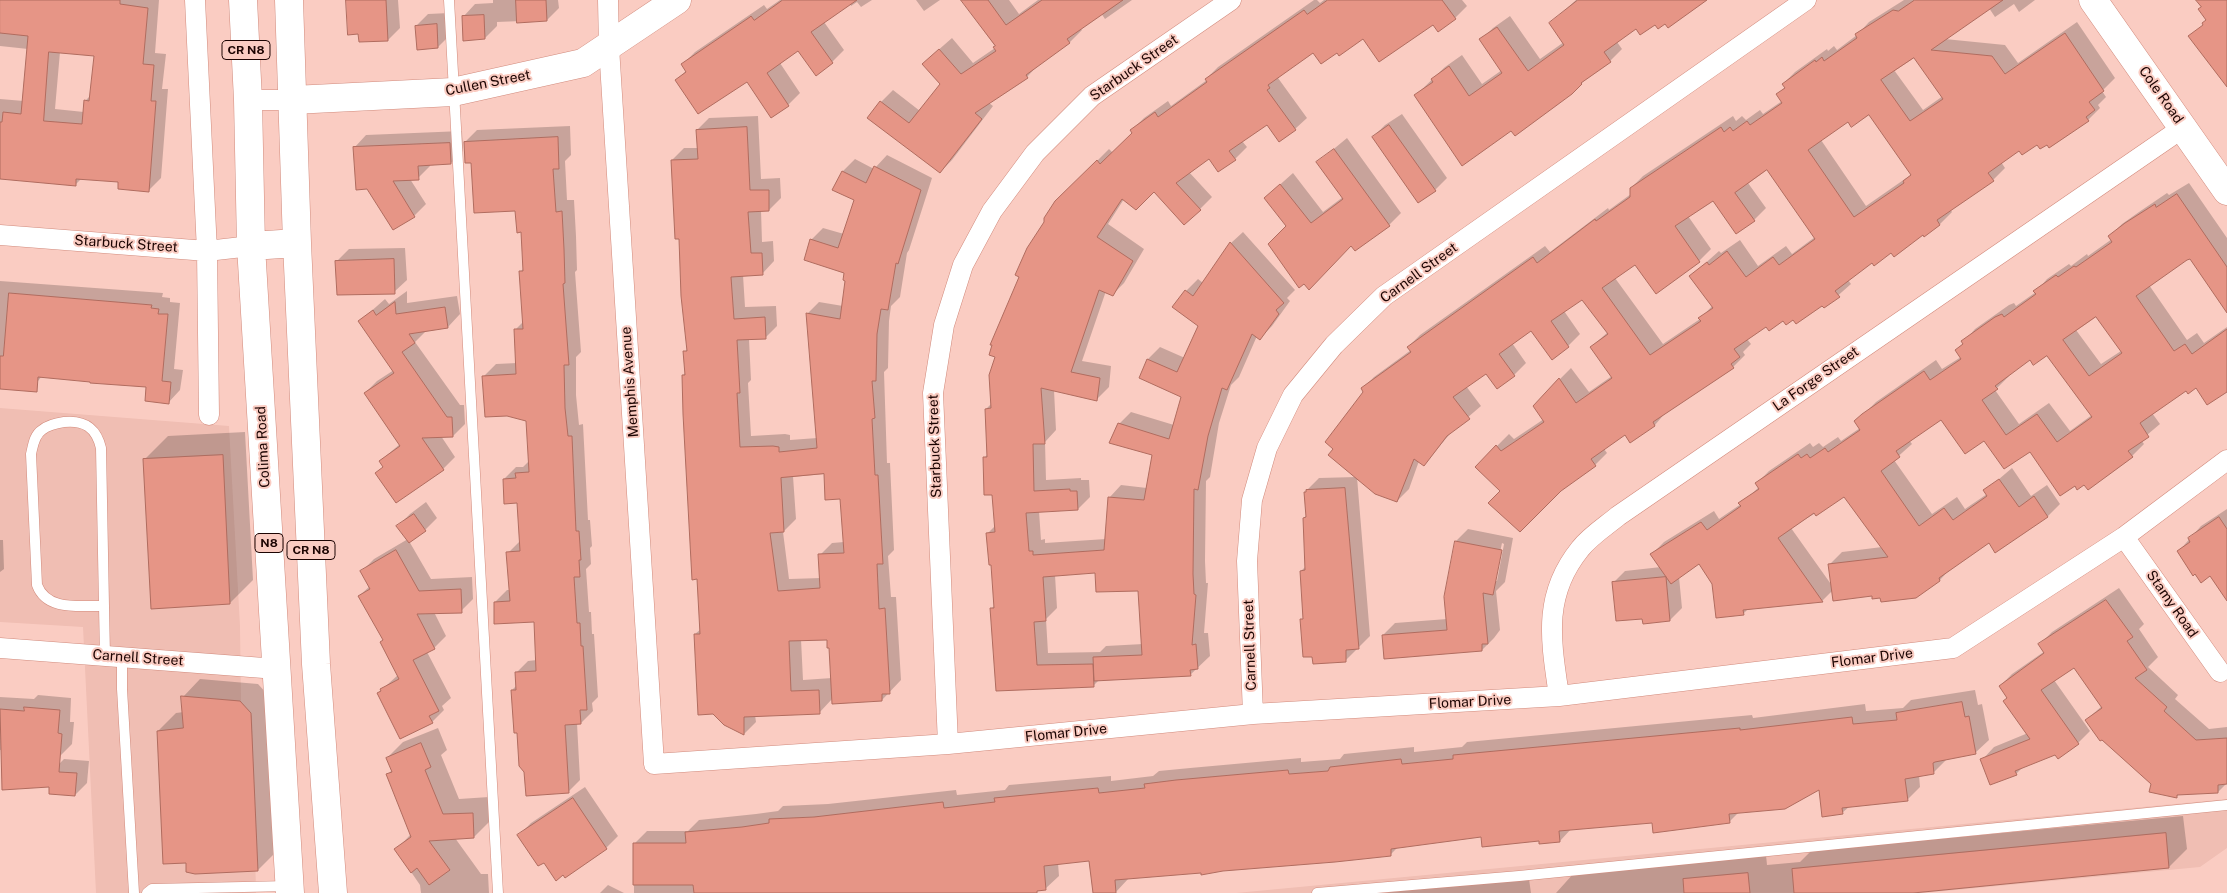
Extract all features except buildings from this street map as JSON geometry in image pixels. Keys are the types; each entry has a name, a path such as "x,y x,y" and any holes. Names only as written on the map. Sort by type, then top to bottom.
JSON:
{"main road":[{"name":"Colima Road","path":"243,0 252,246 290,889"},
{"name":"CR N8","path":"289,0 297,243 316,664 333,893"},
{"name":"Cullen Street","path":"293,100 453,92 583,63 677,0"},
{"name":"Cole Road","path":"2093,0 2184,127 2227,191"},
{"path":"252,246 297,243"},
{"path":"276,668 316,664"}],"street":[{"path":"195,0 207,251 209,415"},
{"name":"Memphis Avenue","path":"608,0 609,47 654,764"},
{"name":"Starbuck Street","path":"948,744 933,393 944,325 964,266 992,211 1024,167 1092,96 1231,0"},
{"name":"Carnell Street","path":"1253,714 1247,561 1252,500 1267,448 1293,395 1334,345 1384,296 1806,0"},
{"name":"Cullen Street","path":"248,100 293,100"},
{"name":"La Forge Street","path":"1559,696 1550,638 1556,588 1580,548 1618,516 2184,127"},
{"name":"Starbuck Street","path":"0,235 207,251 252,246"},
{"name":"Flomar Drive","path":"654,764 948,744 1253,714 1559,696 1953,648 2124,537 2227,460"},
{"name":"Stamy Road","path":"2124,537 2220,672"},
{"name":"Carnell Street","path":"0,648 276,668"}],"lane":[{"path":"449,0 498,893"},
{"path":"104,606 60,605 50,602 40,593 37,585 31,454 34,440 40,430 50,425 82,422 93,428 100,440 104,606 113,657 122,689 134,893"},
{"path":"1316,893 1519,876 2227,805"},
{"path":"147,893 152,889 290,889"}],"shaded area":[{"path":"0,408 229,426 240,626 241,701 252,716 256,893 96,893 83,627 0,622"},
{"path":"2227,799 2227,848 2200,867 1924,893 1236,893"}]}
